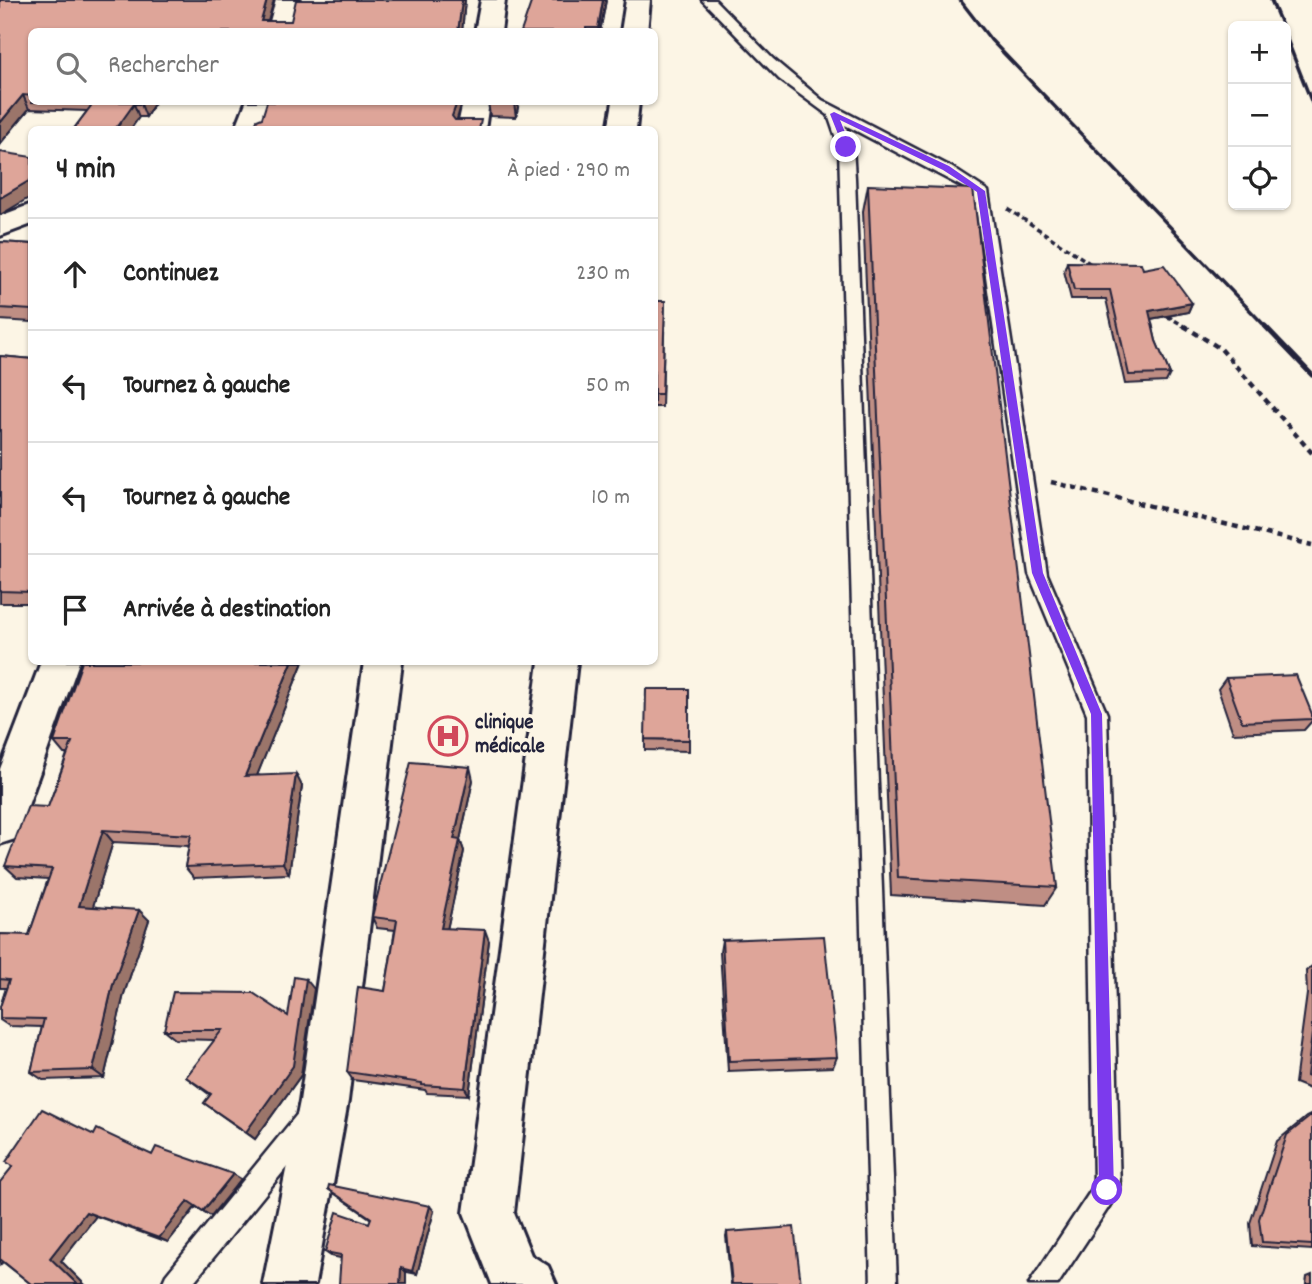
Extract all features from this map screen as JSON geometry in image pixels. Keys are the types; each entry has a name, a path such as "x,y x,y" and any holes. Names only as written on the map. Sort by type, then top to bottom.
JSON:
{"street":[{"path":"281,28 288,0"},
{"path":"489,28 493,0"},
{"path":"634,28 638,0"},
{"path":"250,126 258,105"},
{"path":"472,126 475,105"},
{"path":"623,126 626,105"},
{"path":"0,227 28,215"},
{"path":"0,825 59,665"},
{"path":"289,1284 324,1101 383,665"},
{"path":"530,1284 513,1273 489,1213 558,665"}],"lane":[{"path":"708,0 797,89 834,114 946,168 981,191 1038,573 1097,714 1107,1190 1042,1284"},
{"path":"834,114 846,147 884,1284"},
{"path":"175,1284 324,1101"}],"path":[{"path":"981,191 1092,264 1100,272"},
{"path":"1157,315 1171,318 1220,349 1312,453"},
{"path":"1023,475 1312,545"}],"building":[{"path":"0,0 267,0 261,21 291,21 296,0 462,0 458,28 28,28 28,96 23,95 0,123"},
{"path":"532,0 603,0 598,28 522,28"},
{"path":"92,105 133,105 117,126 76,126"},
{"path":"266,105 456,105 452,116 455,120 481,120 480,126 255,126 257,120 262,118"},
{"path":"0,152 28,156 28,181 0,198"},
{"path":"868,185 973,189 1057,887 898,878"},
{"path":"0,242 28,244 28,310 0,308"},
{"path":"1067,262 1141,263 1143,269 1164,265 1192,303 1149,311 1156,341 1170,374 1129,375 1110,290 1074,290"},
{"path":"658,301 665,301 662,394 658,394"},
{"path":"0,356 28,359 28,592 0,591"},
{"path":"81,665 291,665 245,776 296,774 283,863 185,867 191,835 103,830 79,906 139,910 113,984 93,1070 31,1072 44,1019 0,1018 0,1007 9,980 0,979 0,934 29,935 52,869 5,866 28,806 48,807 72,742 54,742"},
{"path":"1296,675 1312,719 1242,722 1226,678"},
{"path":"646,689 689,689 689,740 645,739"},
{"path":"411,762 470,767 454,839 460,840 441,928 485,930 465,1088 422,1085 347,1072 358,987 385,991 397,920 372,917"},
{"path":"824,936 837,1057 729,1061 722,940"},
{"path":"294,977 306,979 293,1066 246,1132 204,1103 211,1094 186,1077 222,1030 164,1030 173,992 253,993 288,1016"},
{"path":"1312,1033 1312,1078 1307,1076"},
{"path":"42,1109 94,1135 97,1129 152,1155 156,1147 233,1174 203,1211 188,1201 159,1238 86,1212 50,1258 77,1284 31,1284 0,1259 0,1182 13,1166 6,1162"},
{"path":"1312,1115 1312,1245 1262,1242 1259,1219 1287,1135"},
{"path":"329,1185 430,1206 412,1271 401,1268 400,1284 339,1284 341,1255 325,1252 337,1212 369,1223 371,1218 328,1189"},
{"path":"794,1227 801,1284 732,1284 727,1232"}],"railway":[{"path":"960,0 991,40 1267,328"},
{"path":"1271,0 1280,21"},
{"path":"1291,50 1312,103"},
{"path":"1265,326 1312,375"}],"place":[{"name":"clinique médicale","path":"448,736"}],"route":[{"path":"846,147 834,114 946,168 981,191 1038,573 1097,714 1107,1190"}]}
